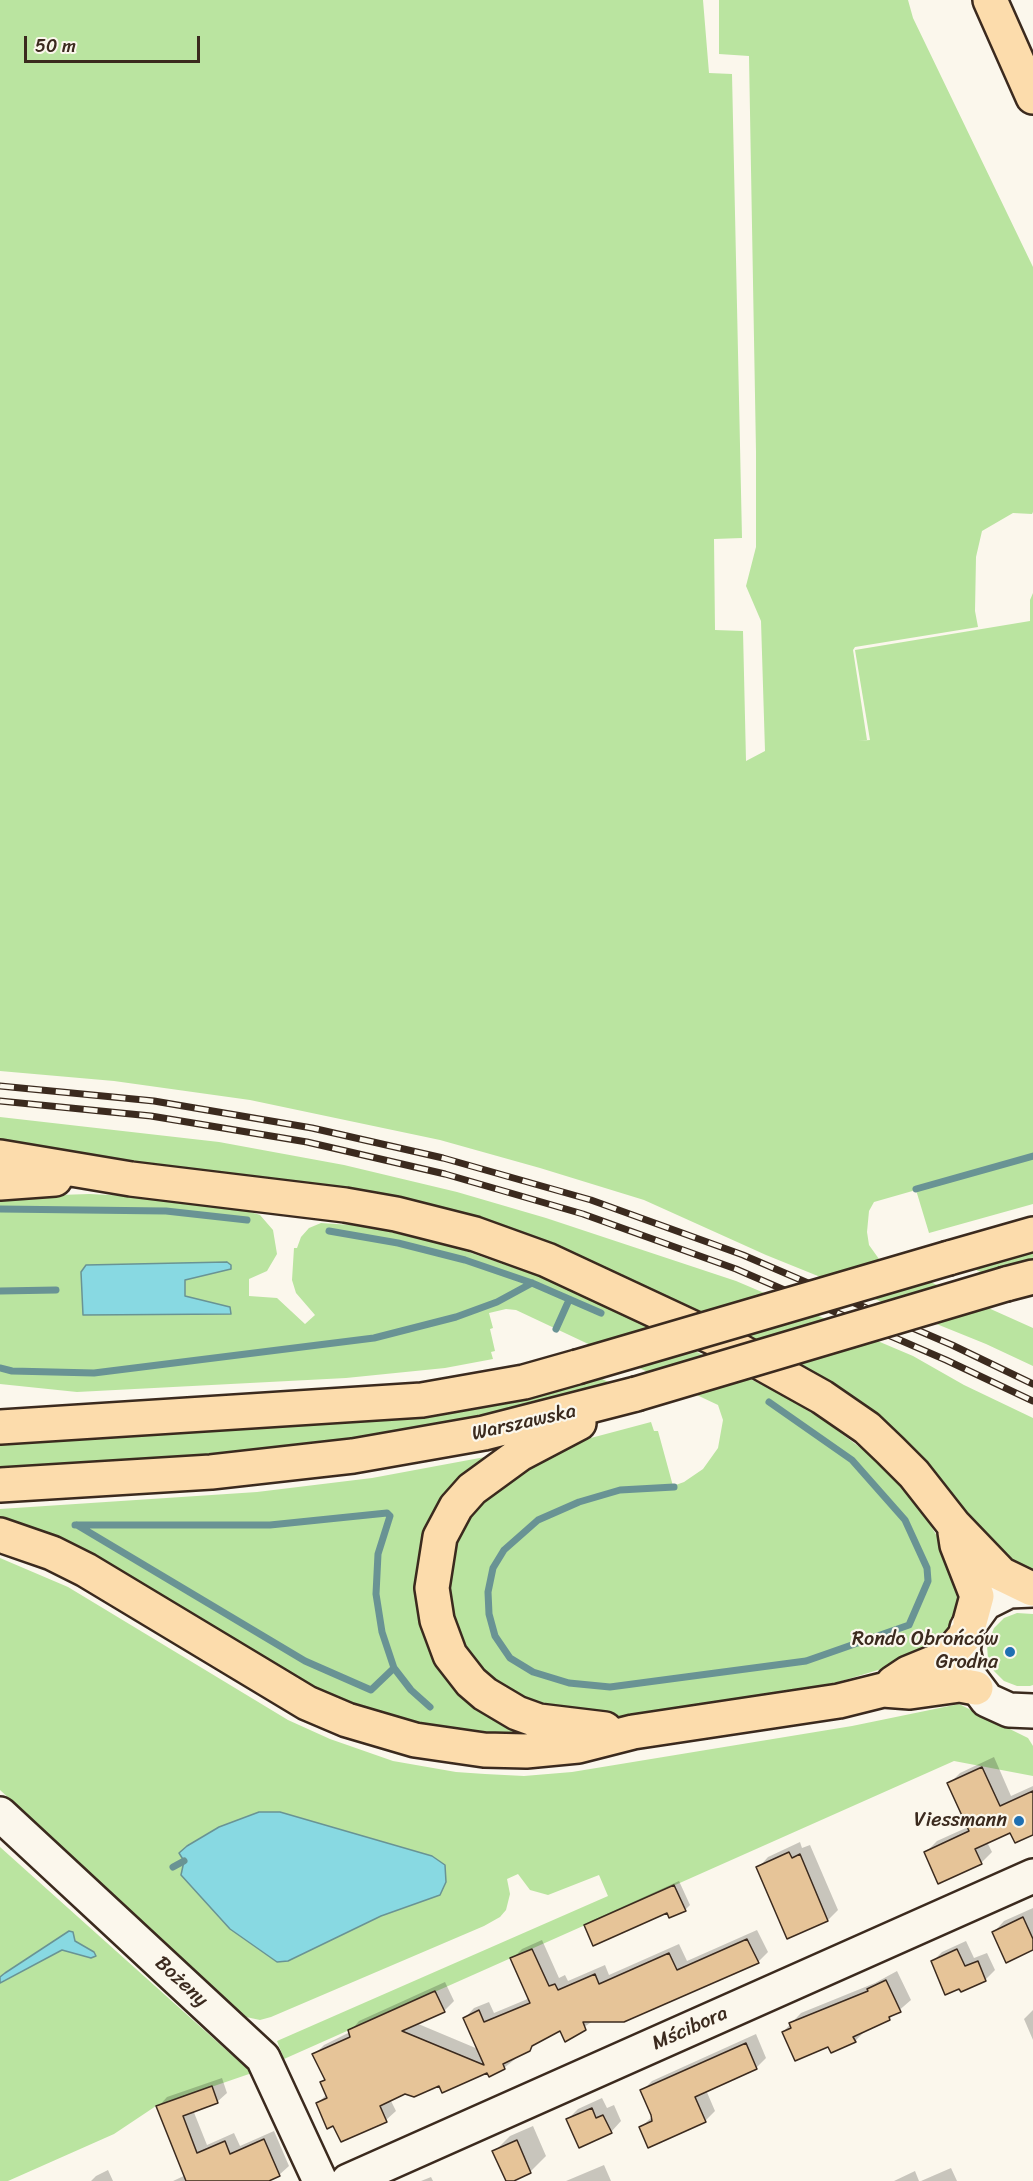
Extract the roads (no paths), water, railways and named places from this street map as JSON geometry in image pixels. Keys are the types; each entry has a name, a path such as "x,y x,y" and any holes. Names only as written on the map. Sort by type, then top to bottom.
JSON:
{"main road":[{"path":"990,0 1033,97"},
{"path":"0,1157 131,1179 345,1205 396,1214 475,1234 547,1260 728,1344 822,1397 867,1428 890,1450 914,1474 954,1525 1005,1577 1032,1589"},
{"path":"0,1183 45,1179 131,1179"},
{"path":"986,1246 1033,1228"},
{"name":"Warszawska","path":"0,1427 422,1400 524,1382 1033,1233"},
{"name":"Warszawska","path":"0,1485 223,1472 353,1456 484,1433 636,1394 1020,1280"},
{"path":"633,1732 538,1721 517,1713 485,1694 471,1682 450,1655 437,1620 432,1588 441,1537 456,1507 472,1489 520,1454 636,1394"},
{"path":"0,1406 35,1414 98,1422"},
{"path":"883,1690 908,1673 947,1657 968,1629 976,1596 957,1545 954,1525"},
{"path":"0,1535 52,1553 77,1565 307,1703 378,1730 450,1745 526,1751 578,1746 633,1732 839,1701 883,1690 910,1692 960,1685 976,1688"}],"street":[{"path":"1030,1713 1002,1708 987,1700 976,1688 964,1663 968,1629 985,1603 996,1596 1016,1589 1032,1589"},
{"name":"Bożeny","path":"0,1814 263,2058 320,2181"},
{"name":"Mścibora","path":"348,2181 1033,1876"}],"water":[{"path":"227,1262 231,1265 231,1269 185,1280 185,1296 230,1307 231,1314 83,1315 81,1272 86,1265"},
{"path":"259,1812 280,1812 432,1856 445,1865 446,1882 440,1895 381,1916 288,1961 277,1962 230,1929 181,1875 184,1861 179,1853 187,1846 219,1827"},
{"path":"69,1931 73,1932 75,1941 94,1952 96,1956 91,1958 62,1950 0,1983 0,1977 5,1973"}],"waterway":[{"path":"916,1189 1033,1156"},
{"path":"0,1209 166,1211 247,1220"},
{"path":"329,1231 398,1243 465,1260 532,1283 601,1313"},
{"path":"0,1368 12,1371 94,1373 374,1338 456,1317 497,1302 532,1283"},
{"path":"0,1291 56,1290"},
{"path":"556,1329 569,1300"},
{"path":"674,1487 620,1490 579,1502 538,1520 504,1550 493,1568 488,1592 489,1614 495,1636 510,1658 533,1672 569,1683 610,1687 806,1661 909,1625 928,1581 927,1568 905,1520 852,1460 769,1402"},
{"path":"75,1525 270,1525 387,1513 390,1516 378,1554 376,1594 382,1632 394,1668 411,1690 430,1707"},
{"path":"77,1525 305,1661 371,1690 394,1668"},
{"path":"173,1867 184,1861"}],"railway":[{"path":"0,1086 154,1101 312,1128 443,1158 591,1200 743,1255 952,1345 1033,1384"},
{"path":"0,1101 151,1116 307,1142 445,1174 583,1214 736,1269 946,1360 1033,1401"}],"place":[{"name":"Rondo Obrońców Grodna","path":"1010,1652"},
{"name":"Viessmann","path":"1019,1821"}]}
